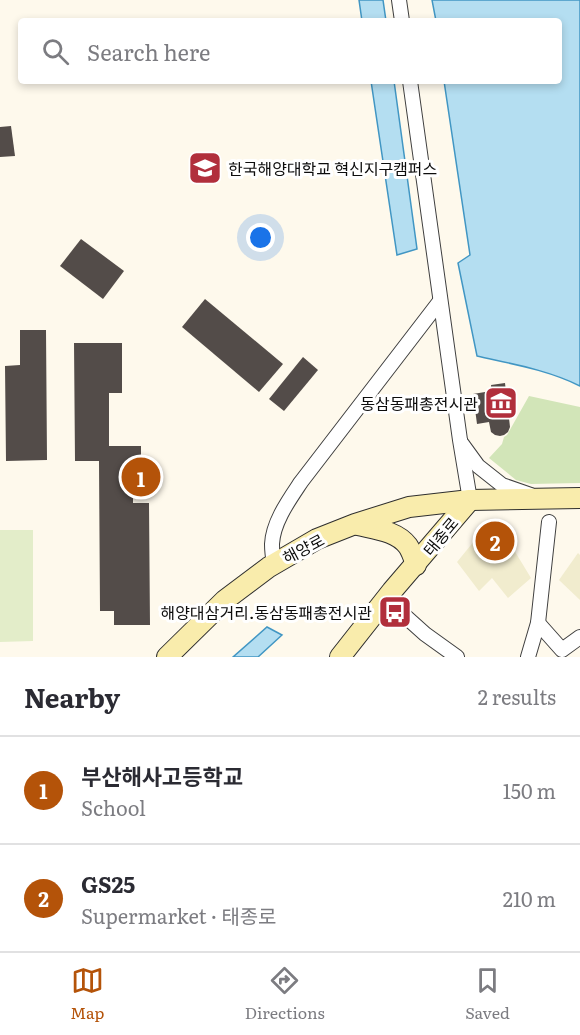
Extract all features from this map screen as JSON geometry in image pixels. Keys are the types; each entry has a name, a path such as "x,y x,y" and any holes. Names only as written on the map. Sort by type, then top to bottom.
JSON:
{"main road":[{"name":"태종로","path":"340,657 470,501 580,498"},
{"name":"해양로","path":"167,657 225,600 274,564 317,539 355,524 410,507 470,501"},
{"path":"355,524 400,537 409,548 416,565"}],"street":[{"path":"399,0 402,18"},
{"path":"410,84 470,501"},
{"path":"274,564 272,545 274,533 284,509 301,482 441,301"},
{"path":"460,440 477,466 502,484 538,498"},
{"path":"528,657 538,623 549,522"},
{"path":"386,599 425,634 457,657"},
{"path":"538,623 562,650 580,637"}],"shaded area":[{"path":"475,540 482,553 511,545 531,578 508,598 492,578 479,591 457,562"},
{"path":"578,553 580,555 580,600 559,580"}],"green space":[{"path":"529,396 580,407 580,483 531,484 516,480 489,458 502,444"},
{"path":"0,530 33,530 33,641 0,642"}],"water":[{"path":"359,0 383,0 386,18 362,18"},
{"path":"432,0 580,0 580,386 543,372 477,356 458,263 470,255 444,84 562,84 562,18 435,18"},
{"path":"371,84 394,84 417,249 397,255"},
{"path":"267,627 282,635 258,657 233,657"}],"building":[{"path":"11,126 15,156 0,157 0,127"},
{"path":"81,239 124,271 103,299 60,266"},
{"path":"205,299 283,364 259,392 182,327"},
{"path":"20,330 46,330 47,460 6,461 5,366 20,365"},
{"path":"74,343 122,343 122,393 109,393 109,446 141,446 141,463 133,463 133,503 149,503 150,625 114,625 114,611 100,611 99,461 75,461"},
{"path":"303,357 318,370 284,411 269,399"},
{"name":"동삼동패총전시관","path":"505,383 510,427 508,432 500,436 491,432 489,422 477,424 473,394 485,392 488,414 495,413 491,385"}],"place":[{"name":"한국해양대학교 혁신지구캠퍼스","path":"205,168"},
{"name":"동삼동패총전시관","path":"501,403"},
{"name":"부산해사고등학교","path":"141,477"},
{"name":"GS25","path":"495,541"},
{"name":"해양대삼거리.동삼동패총전시관","path":"395,612"}]}
